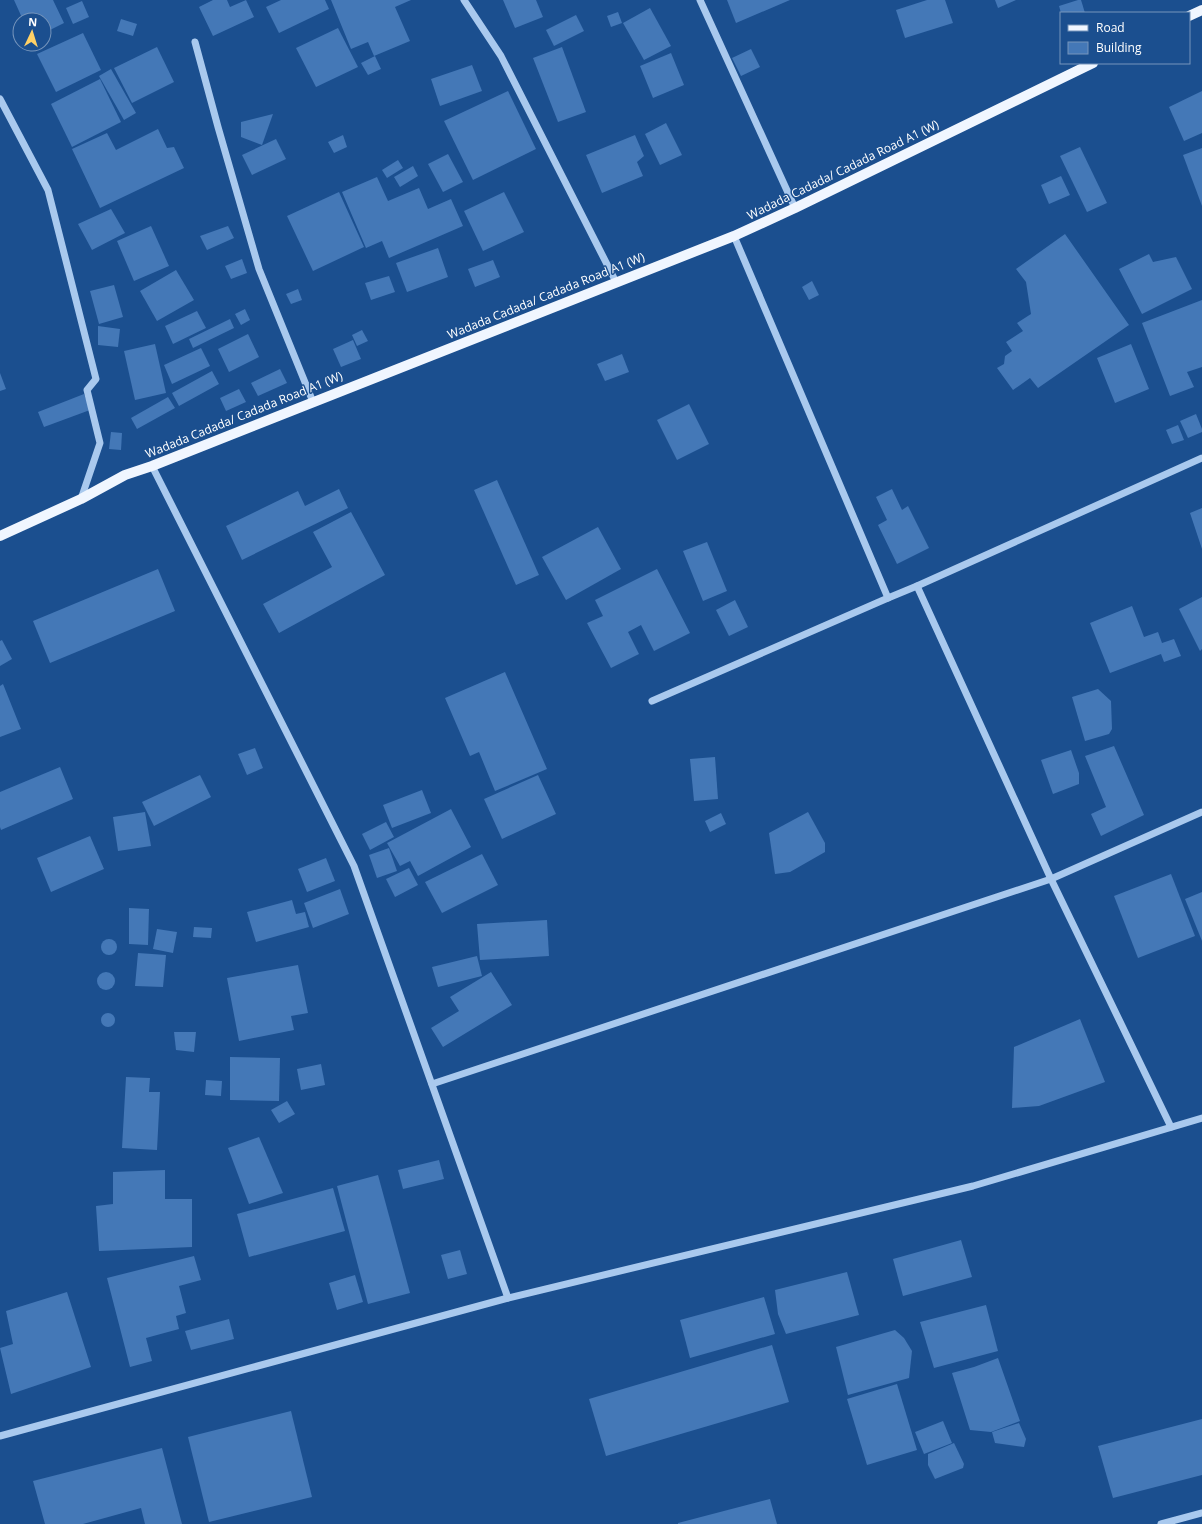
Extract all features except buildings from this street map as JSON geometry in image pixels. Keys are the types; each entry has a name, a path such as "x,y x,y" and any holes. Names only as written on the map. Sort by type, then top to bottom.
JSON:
{"main road":[{"path":"1190,16 1202,10"},
{"name":"Wadada Cadada/ Cadada Road A1 (W)","path":"0,536 81,498 125,475 152,466 734,236 1091,64"}],"street":[{"path":"464,0 501,56 616,282"},
{"path":"700,0 794,208"},
{"path":"195,42 259,269 313,402"},
{"path":"0,99 48,190 96,379 87,390 100,443 81,498"},
{"path":"734,236 888,598"},
{"path":"652,701 916,586 1202,458"},
{"path":"152,466 354,866 508,1298"},
{"path":"916,586 1051,880 1171,1127"},
{"path":"432,1084 1051,880 1202,812"},
{"path":"0,1436 508,1298 973,1186 1202,1118"},
{"path":"1161,1524 1202,1513"}]}
